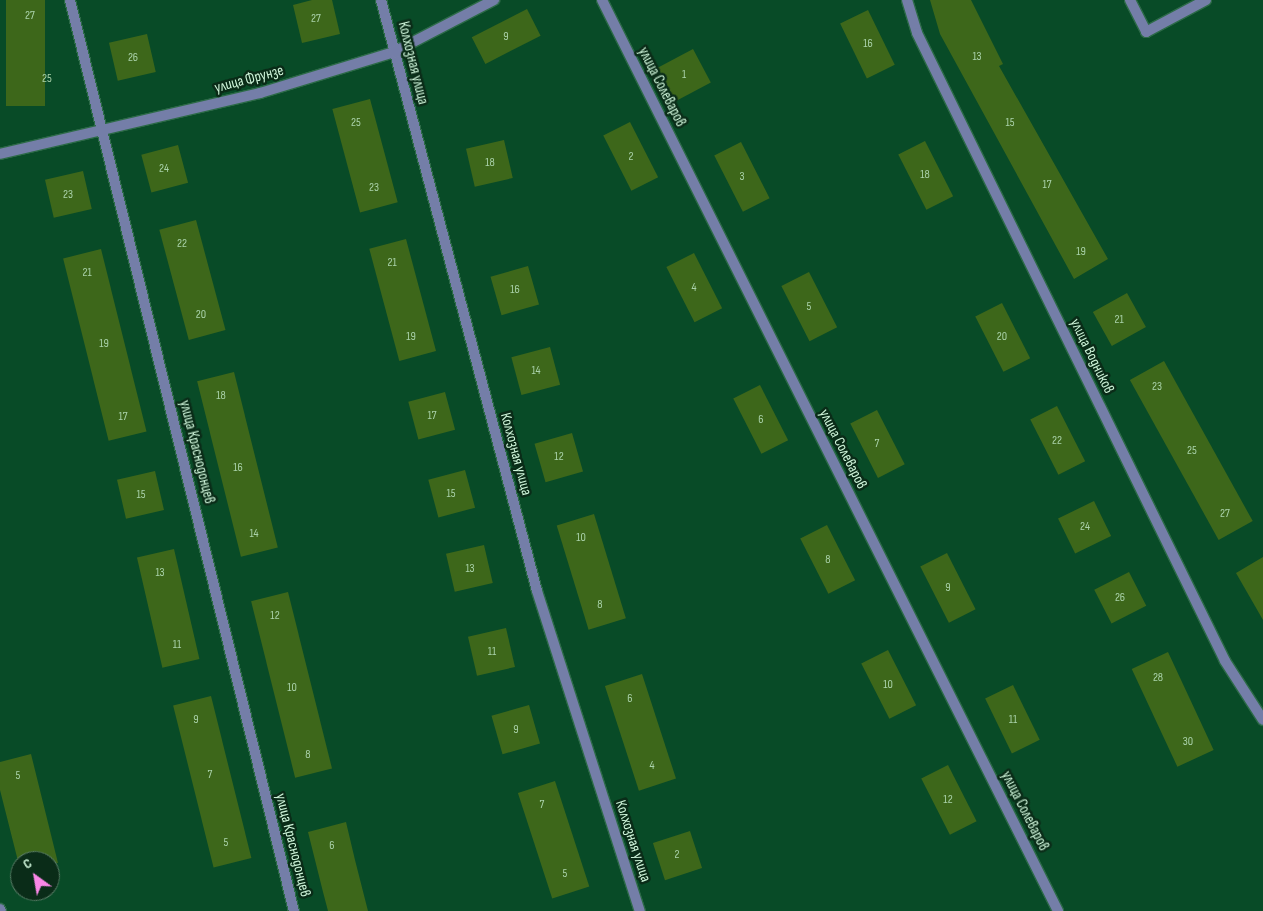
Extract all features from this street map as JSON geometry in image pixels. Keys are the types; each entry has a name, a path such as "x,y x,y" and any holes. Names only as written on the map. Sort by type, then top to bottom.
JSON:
{"street":[{"name":"улица Краснодонцев","path":"70,0 294,911"},
{"name":"Колхозная улица","path":"382,0 394,52 537,591 640,911"},
{"name":"улица Фрунзе","path":"0,154 260,93 394,52 494,0"},
{"name":"улица Солеваров","path":"602,0 1058,911"},
{"name":"улица Водников","path":"907,0 917,33 1225,661 1263,720"},
{"path":"1130,0 1146,32 1206,0"}],"building":[{"path":"6,0 45,0 45,106 6,106"},
{"path":"312,0 332,0 340,34 302,43 293,5"},
{"path":"930,0 971,0 1003,64 999,66 1108,259 1074,279 940,34"},
{"path":"527,9 541,36 485,64 472,37"},
{"path":"868,10 895,65 867,78 840,24"},
{"path":"147,34 156,72 118,81 109,43"},
{"path":"693,49 711,83 676,101 658,68"},
{"path":"370,99 398,202 360,212 332,109"},
{"path":"630,122 658,177 631,191 603,136"},
{"path":"504,140 513,178 475,187 466,149"},
{"path":"925,141 953,196 926,210 898,155"},
{"path":"741,142 770,198 743,212 714,156"},
{"path":"178,145 188,183 151,193 141,155"},
{"path":"83,171 92,209 54,218 45,180"},
{"path":"196,220 226,330 189,340 159,230"},
{"path":"406,239 436,351 399,361 369,249"},
{"path":"101,249 146,431 109,441 63,258"},
{"path":"694,253 722,308 695,322 666,267"},
{"path":"528,266 539,304 502,315 491,277"},
{"path":"809,272 837,327 810,341 781,286"},
{"path":"1127,293 1146,327 1112,346 1093,312"},
{"path":"1002,303 1030,358 1003,372 975,317"},
{"path":"550,347 560,385 521,395 511,357"},
{"path":"1164,361 1253,521 1219,540 1130,380"},
{"path":"234,372 278,548 241,557 197,381"},
{"path":"760,385 788,440 761,454 733,399"},
{"path":"445,392 455,430 418,440 408,402"},
{"path":"1057,406 1085,461 1058,475 1030,420"},
{"path":"877,410 905,464 878,478 850,424"},
{"path":"572,433 583,471 546,482 535,444"},
{"path":"465,470 475,508 438,518 428,480"},
{"path":"155,471 164,510 126,519 117,480"},
{"path":"1094,501 1111,536 1075,554 1058,519"},
{"path":"594,514 626,618 589,630 557,525"},
{"path":"827,525 855,580 828,594 800,539"},
{"path":"484,545 493,583 455,592 446,554"},
{"path":"174,549 199,659 162,668 137,558"},
{"path":"947,553 976,609 949,623 920,567"},
{"path":"1263,557 1263,620 1236,573"},
{"path":"1129,572 1146,606 1112,624 1094,590"},
{"path":"288,592 332,769 295,778 251,601"},
{"path":"506,628 515,667 477,676 468,637"},
{"path":"888,650 916,705 889,719 861,664"},
{"path":"1168,652 1214,750 1177,767 1132,669"},
{"path":"642,674 676,779 639,791 605,686"},
{"path":"1013,685 1040,740 1012,753 985,699"},
{"path":"211,696 251,858 214,867 173,705"},
{"path":"529,705 540,743 503,754 492,716"},
{"path":"31,754 55,851 15,851 0,790 0,762"},
{"path":"948,765 977,821 950,835 921,779"},
{"path":"555,781 589,887 552,899 518,793"},
{"path":"346,822 368,911 328,911 308,832"},
{"path":"690,831 702,868 665,880 653,843"}]}
